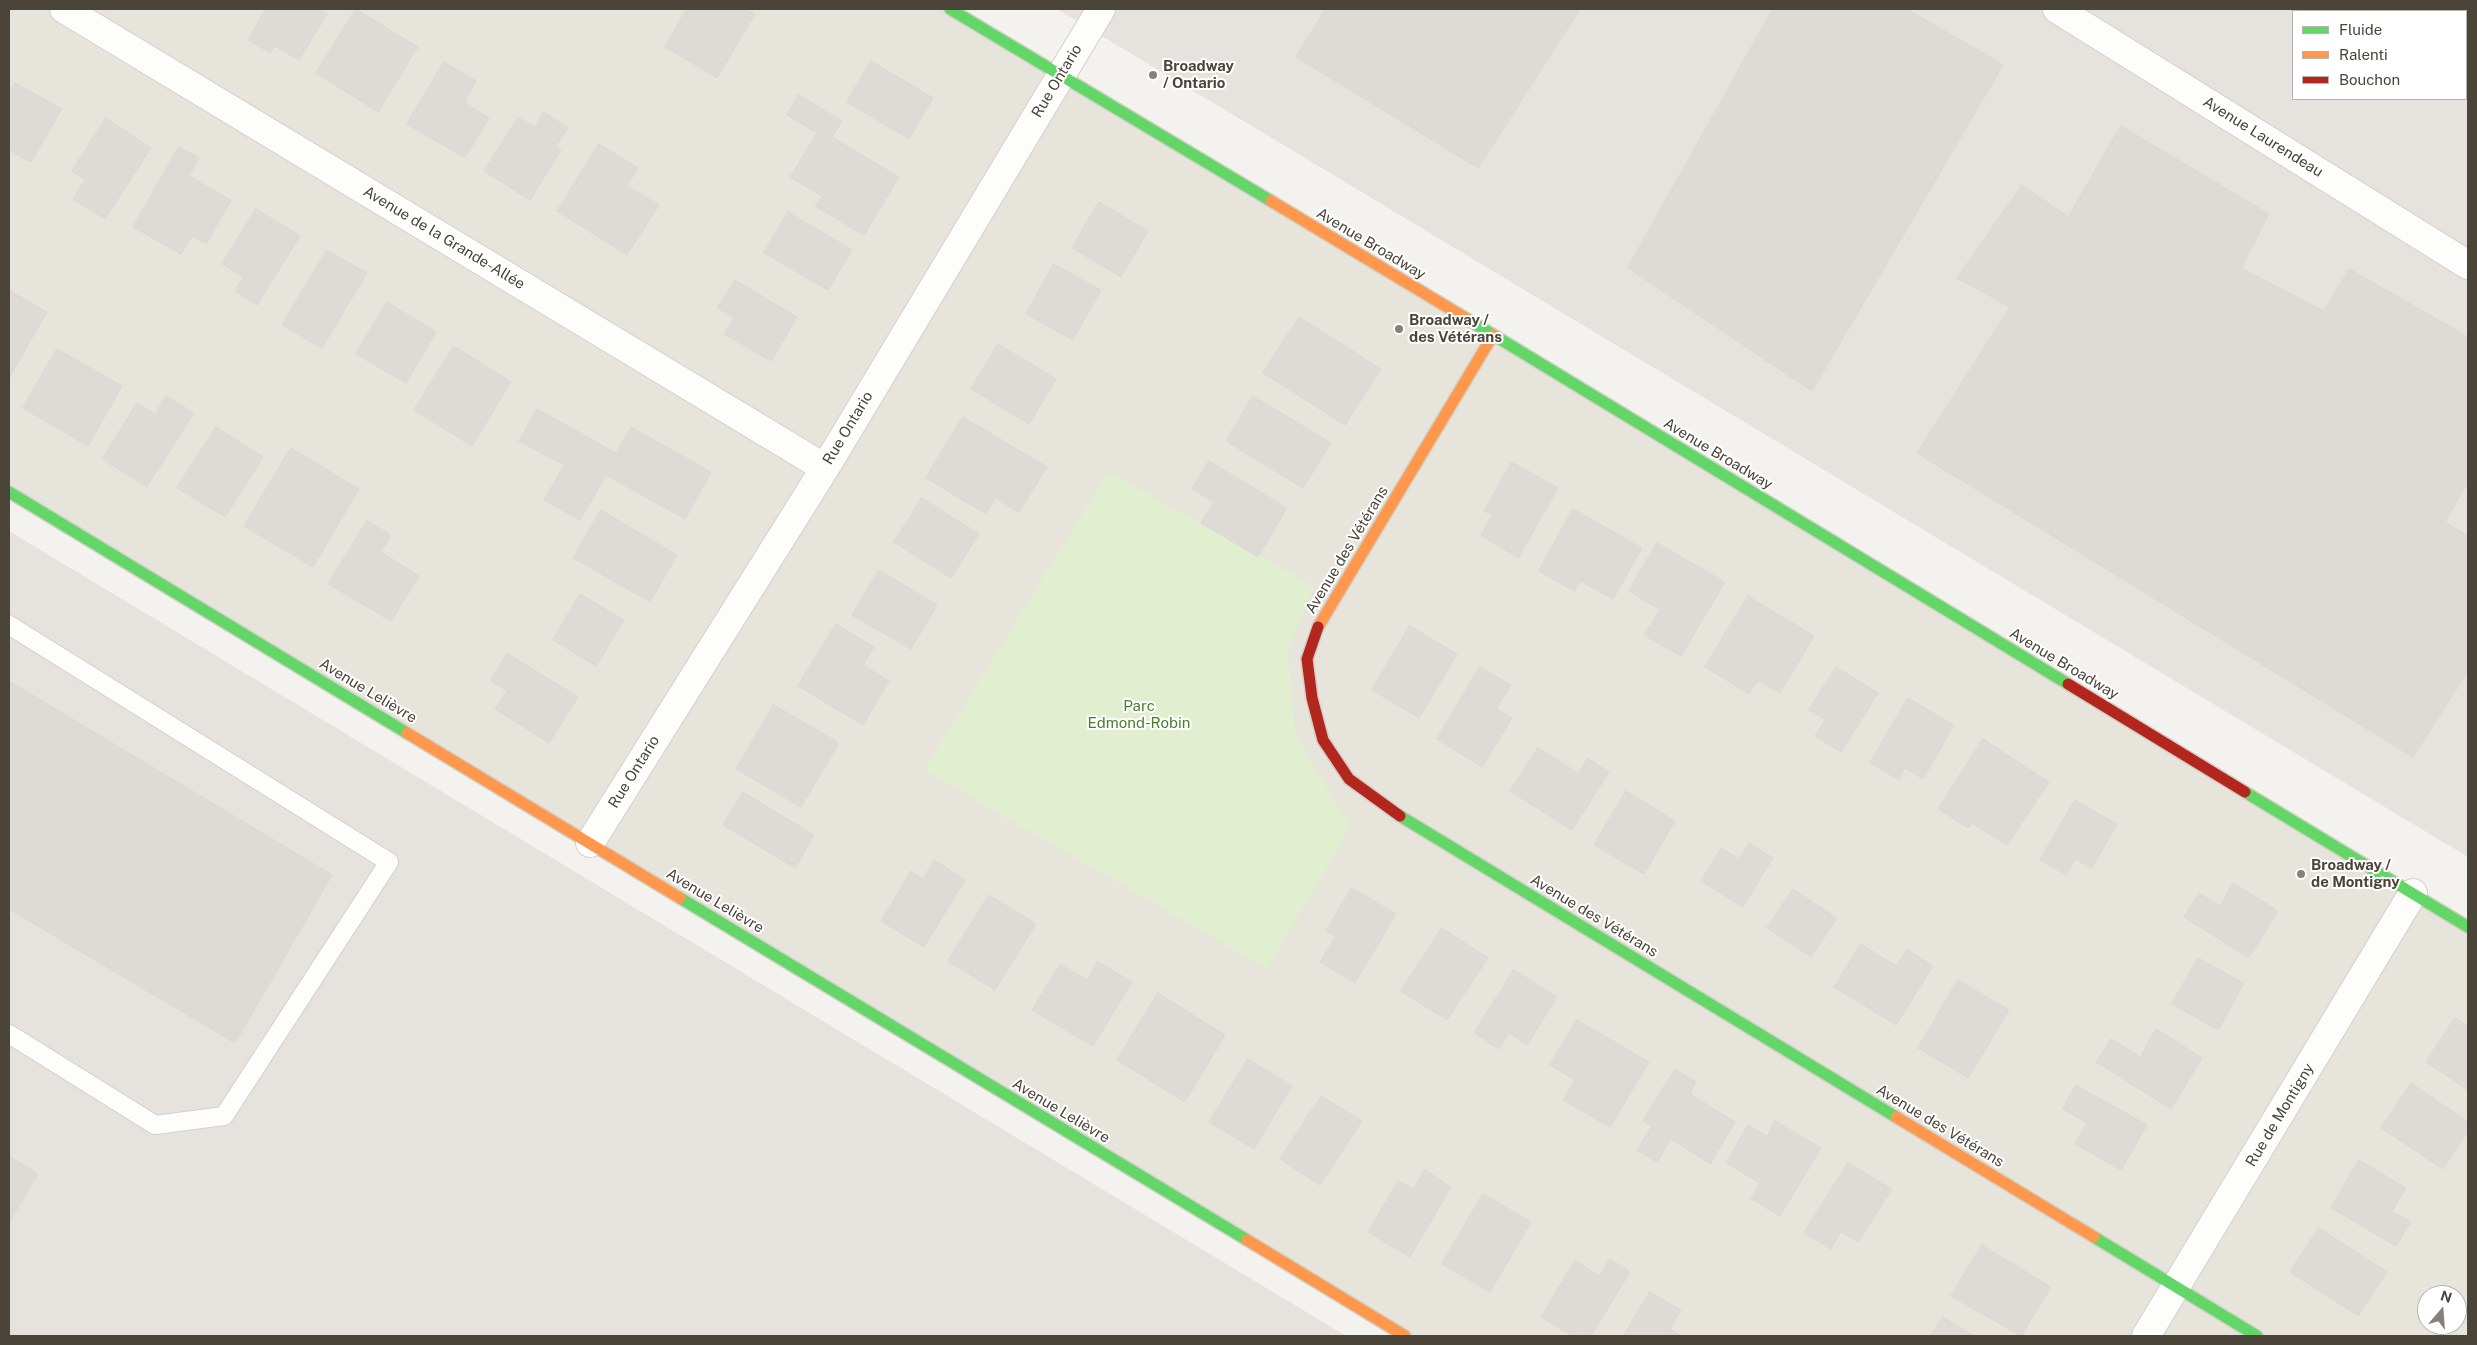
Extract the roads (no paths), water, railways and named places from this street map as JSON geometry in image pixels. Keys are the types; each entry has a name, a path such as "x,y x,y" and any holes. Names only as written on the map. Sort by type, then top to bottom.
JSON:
{"street":[{"name":"Avenue de la Grande-Allée","path":"64,9 825,468"},
{"name":"Avenue Broadway","path":"950,9 1493,335 2468,926"},
{"name":"Rue Ontario","path":"590,843 825,468 1101,9"},
{"name":"Avenue Laurendeau","path":"2057,9 2468,264"},
{"name":"Avenue des Vétérans","path":"1493,335 1320,621 1307,659 1312,698 1323,740 1350,780 1406,819 2257,1336"},
{"name":"Avenue Lelièvre","path":"9,492 1405,1336"},
{"name":"Rue de Montigny","path":"2146,1336 2414,893"}],"lane":[{"path":"9,626 389,862 224,1116 155,1125 9,1034"}],"place":[{"name":"Broadway / Ontario","path":"1153,75"},
{"name":"Broadway / des Vétérans","path":"1399,329"},
{"name":"Broadway / de Montigny","path":"2301,874"}],"park label":[{"name":"Parc Edmond-Robin","path":"1139,714"}]}
